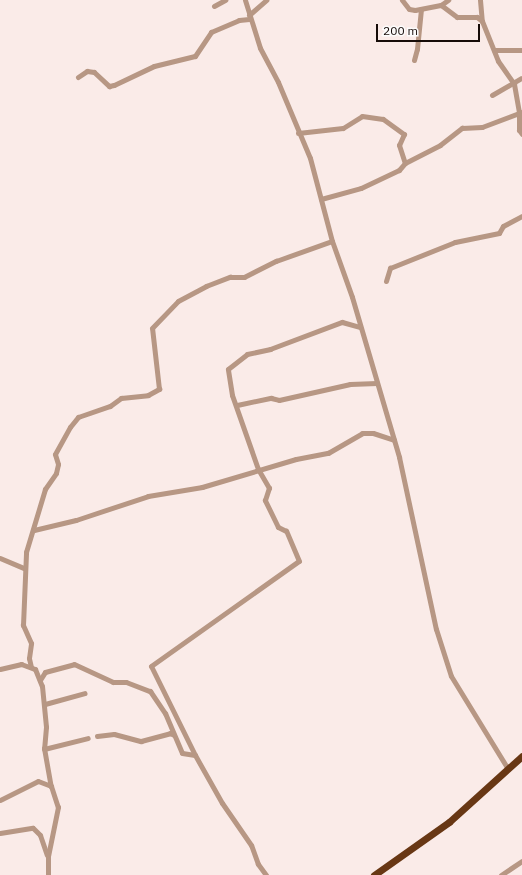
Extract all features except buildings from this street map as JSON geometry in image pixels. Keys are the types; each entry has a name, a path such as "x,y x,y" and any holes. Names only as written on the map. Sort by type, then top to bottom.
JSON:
{"highway":[{"path":"374,875 449,822 522,756"}],"street":[{"path":"214,6 225,0"},
{"path":"245,0 249,17 310,158 332,241 394,440 436,629 451,676 508,769"},
{"path":"78,76 87,71 94,72 109,86 154,66 195,56 210,32 249,17 266,0"},
{"path":"402,0 409,9 421,9 441,5 448,0"},
{"path":"480,0 482,21 503,71 514,84 521,112 519,130 522,134"},
{"path":"441,5 457,17 477,17 482,21"},
{"path":"414,60 418,49 421,9"},
{"path":"494,50 522,50"},
{"path":"492,95 514,84 522,78"},
{"path":"321,199 361,188 399,170 405,163 440,145 462,128 482,127 521,112"},
{"path":"298,133 343,128 362,116 383,119 404,134 399,145 405,163"},
{"path":"386,282 390,268 455,242 499,233 504,226 522,216"},
{"path":"31,667 29,658 31,643 23,625 24,568 45,489 56,473 58,464 55,454 78,417 110,406 121,398 148,395 159,389 152,328 178,301 206,286 230,277 244,276 276,260 332,241"},
{"path":"266,875 258,864 251,845 222,803 195,755 151,666 294,567 299,561 286,531 278,527 265,500 269,488 258,469 237,405 232,395 228,369 247,354 270,349 342,322 359,327"},
{"path":"237,405 271,398 279,400 350,384 376,383"},
{"path":"34,530 76,520 148,496 202,487 258,469 328,453 362,433 374,433 394,440"},
{"path":"0,558 24,568"},
{"path":"0,669 21,664 35,669 40,680 45,704 44,749 51,786 58,807 48,856 48,875"},
{"path":"40,680 45,672 74,664 113,682 126,682 150,691 165,713 182,752 195,755"},
{"path":"45,704 85,693"},
{"path":"97,736 114,734 141,741 170,733 174,735"},
{"path":"44,749 88,738"},
{"path":"0,800 38,782 51,786"},
{"path":"0,833 33,828 40,835 48,856"},
{"path":"501,875 522,861"}]}
